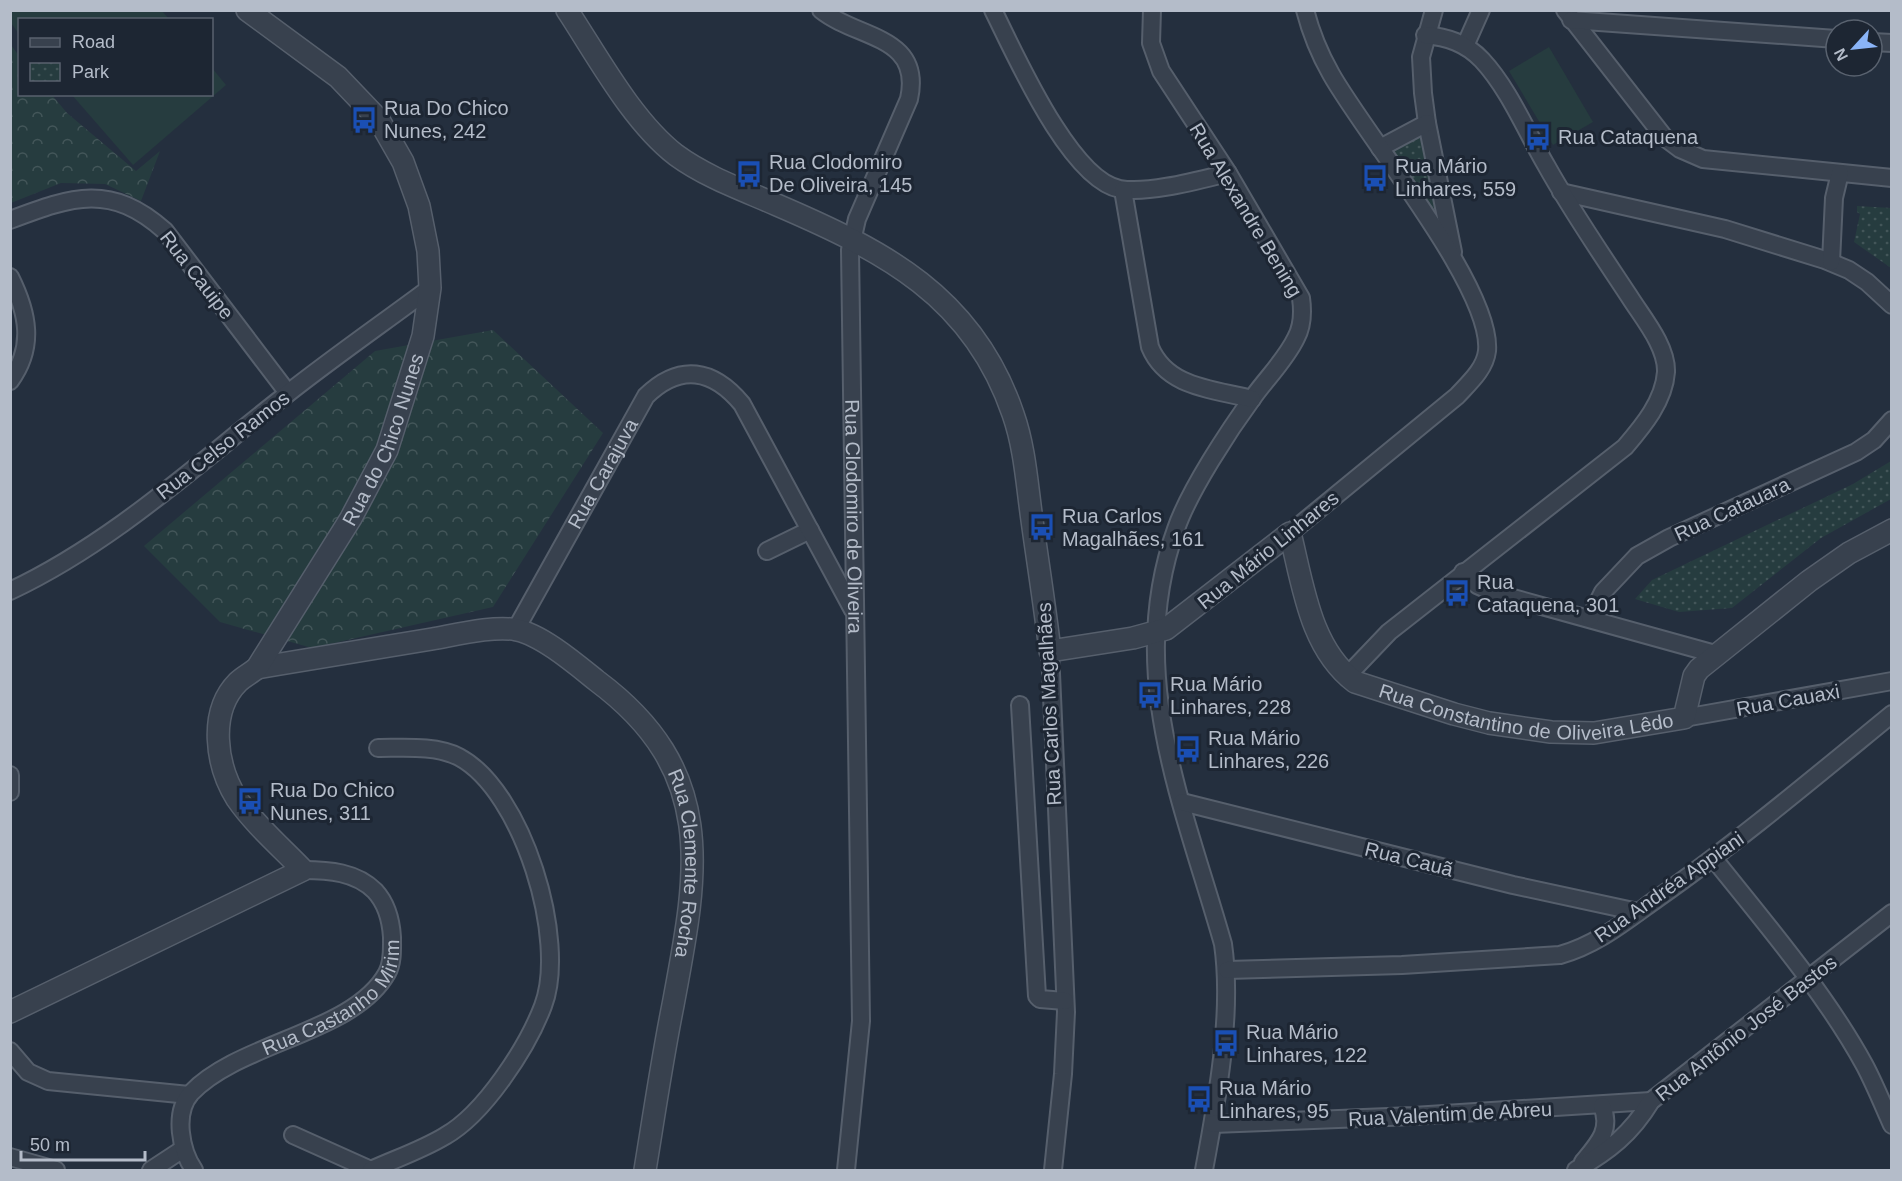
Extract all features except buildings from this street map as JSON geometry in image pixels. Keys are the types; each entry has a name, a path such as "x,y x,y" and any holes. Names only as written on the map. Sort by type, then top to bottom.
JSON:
{"street":[{"name":"Rua do Chico Nunes","path":"247,10 338,77 379,120 403,162 418,206 428,252 430,288 423,336 387,450 351,518 257,668 238,682 224,703 219,746 226,776 238,799 303,870"},
{"path":"567,10 618,88 655,136 676,155 712,177 851,237 909,99 912,85 910,67 900,51 821,10"},
{"path":"993,10 1042,107 1061,136 1095,175 1105,183 1123,190 1180,185 1228,173"},
{"name":"Rua Alexandre Bening","path":"1152,10 1151,43 1161,71 1228,173 1301,298 1303,311 1296,339 1252,399 1198,485 1176,528 1165,568 1154,634"},
{"name":"Rua Mário Linhares","path":"1154,634 1184,616 1290,533 1457,396 1478,373 1486,354 1483,322 1455,262 1332,76 1313,39 1305,10"},
{"path":"1434,10 1425,35 1421,57 1426,123 1455,262"},
{"path":"1465,46 1482,10"},
{"path":"1568,15 1824,38"},
{"path":"1568,15 1648,120 1664,138 1680,149 1703,159 1892,178"},
{"path":"1347,676 1389,632 1625,447 1646,422 1661,391 1666,372 1661,350 1561,192 1498,81 1482,60 1465,46 1446,37 1425,35"},
{"path":"1380,148 1426,123"},
{"path":"1831,262 1834,198 1840,173"},
{"path":"1123,190 1150,347 1156,360 1162,369 1185,382 1252,399"},
{"path":"1561,192 1725,229 1831,262 1849,270 1892,305"},
{"name":"Rua Cauipe","path":"10,220 73,200 96,197 117,201 141,213 165,231 288,393"},
{"name":"Rua Clodomiro de Oliveira","path":"846,1170 861,1021 851,237"},
{"name":"Rua Carlos Magalhães","path":"851,237 910,273 942,300 971,334 993,370 1013,413 1023,451 1050,651 1065,1001 1063,1074 1053,1170"},
{"path":"10,277 26,314 28,342 20,368 10,381"},
{"name":"Rua Celso Ramos","path":"10,591 45,575 117,528 288,393 430,288"},
{"name":"Rua Carajuva","path":"516,630 631,418 646,396 658,384 670,378 692,374 712,377 728,387 742,404 855,613"},
{"name":"Rua Catauara","path":"1590,618 1603,592 1637,556 1669,538 1856,452 1874,440 1892,420"},
{"path":"767,551 810,530"},
{"name":"Rua Constantino de Oliveira Lêdo","path":"1290,533 1311,615 1323,646 1329,658 1347,676 1367,688 1454,714 1519,728 1594,733 1684,718 1694,676 1715,654 1809,581 1849,553 1892,530"},
{"path":"1463,572 1486,590 1715,654"},
{"path":"257,668 456,635 516,630"},
{"name":"Rua Clemente Rocha","path":"516,630 573,663 637,713 672,763 684,793 691,825 691,895 645,1170"},
{"path":"1050,651 1154,634 1159,706 1166,750 1223,944 1227,970 1213,1124 1204,1170"},
{"name":"Rua Cauaxi","path":"1684,718 1892,681"},
{"path":"1020,705 1037,996 1040,999 1065,1001"},
{"name":"Rua Andréa Appiani","path":"1227,970 1402,965 1560,955 1599,939 1714,859 1892,714"},
{"path":"293,1136 371,1170 444,1137 456,1130 488,1096 533,1027 549,988 549,926 542,891 508,811 486,781 471,765 457,756 406,748 378,748"},
{"path":"10,775 10,792"},
{"name":"Rua Cauã","path":"1182,802 1513,885 1638,912"},
{"path":"1714,859 1807,981 1865,1066 1892,1125"},
{"name":"Rua Castanho Mirim","path":"10,1012 303,870 341,872 366,882 381,898 391,925 392,950 389,971 377,988 344,1011 215,1074 189,1095"},
{"name":"Rua Antônio José Bastos","path":"1577,1170 1603,1156 1637,1124 1651,1101 1892,913"},
{"path":"10,1051 28,1072 48,1081 189,1095 181,1120 183,1149 194,1170"},
{"name":"Rua Valentim de Abreu","path":"1213,1124 1602,1106 1651,1101"},
{"name":"Rua Antônio José Bastos","path":"1577,1170 1602,1138 1607,1126 1602,1106"},
{"path":"151,1170 183,1149"},
{"path":"10,1157 56,1170"}],"green space":[{"path":"10,11 162,11 168,18 18,18 18,33 11,23"},
{"path":"11,45 18,55 18,96 53,96 67,113 136,171 160,151 141,201 105,184 61,183 11,203"},
{"path":"1549,47 1593,122 1553,145 1509,71"},
{"path":"213,69 226,85 133,165 73,96 213,96"},
{"path":"1421,134 1442,230 1387,151"},
{"path":"1857,206 1891,208 1891,268 1854,242 1860,214 1857,212"},
{"path":"493,330 603,433 493,607 312,648 220,622 144,546 375,351"},
{"path":"1891,461 1891,499 1821,538 1732,608 1679,612 1635,599 1652,580 1853,484"}],"place":[{"name":"Rua Do Chico Nunes, 242","path":"364,120"},
{"name":"Rua Cataquena","path":"1538,137"},
{"name":"Rua Clodomiro De Oliveira, 145","path":"749,174"},
{"name":"Rua Mário Linhares, 559","path":"1375,178"},
{"name":"Rua Carlos Magalhães, 161","path":"1042,527"},
{"name":"Rua Cataquena, 301","path":"1457,593"},
{"name":"Rua Mário Linhares, 228","path":"1150,695"},
{"name":"Rua Mário Linhares, 226","path":"1188,749"},
{"name":"Rua Do Chico Nunes, 311","path":"250,801"},
{"name":"Rua Mário Linhares, 122","path":"1226,1043"},
{"name":"Rua Mário Linhares, 95","path":"1199,1099"}]}
